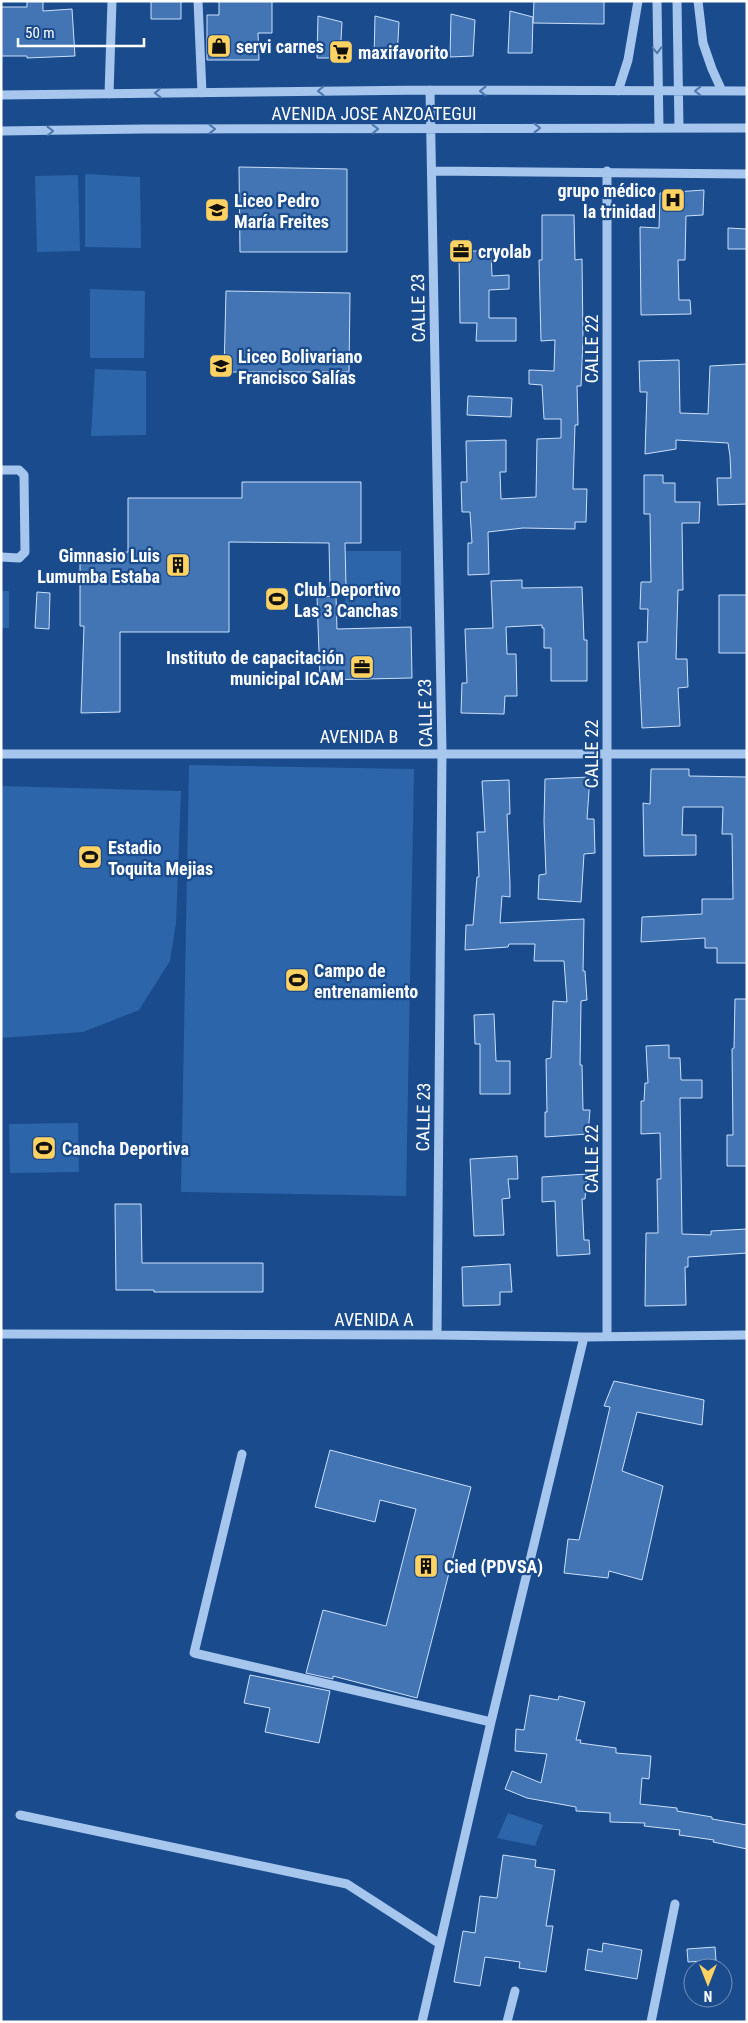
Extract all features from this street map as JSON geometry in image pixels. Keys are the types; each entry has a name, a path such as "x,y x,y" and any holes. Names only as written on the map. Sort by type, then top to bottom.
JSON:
{"street":[{"path":"109,94 112,1"},
{"path":"198,1 202,93"},
{"path":"618,91 628,60 638,1"},
{"path":"657,1 659,128"},
{"path":"677,1 679,128"},
{"path":"698,1 703,42 722,91"},
{"name":"AVENIDA JOSE ANZOATEGUI","path":"1,95 430,90 747,91"},
{"name":"CALLE 23","path":"430,90 442,752 437,1335"},
{"name":"AVENIDA JOSE ANZOATEGUI","path":"1,132 143,129 747,128"},
{"path":"432,171 607,171 747,174"},
{"name":"CALLE 22","path":"607,171 607,1336"},
{"path":"1,470 19,470 24,475 24,552 19,558 1,557"},
{"name":"AVENIDA B","path":"1,754 442,752 747,754"},
{"name":"AVENIDA A","path":"1,1334 584,1337 747,1334"},
{"path":"422,2022 490,1722 584,1337"},
{"path":"242,1454 194,1653 490,1722"},
{"path":"20,1815 347,1884 440,1944"},
{"path":"651,2022 675,1904"},
{"path":"506,2022 514,1991"}],"shaded area":[{"path":"85,174 140,177 141,248 85,247"},
{"path":"78,175 80,251 37,252 35,176"},
{"path":"90,289 145,291 144,358 90,358"},
{"path":"95,369 146,371 146,435 91,436"},
{"name":"Club Deportivo Las 3 Canchas","path":"346,551 401,551 401,619 345,619"},
{"path":"1,591 9,591 9,628 1,628"},
{"name":"Campo de entrenamiento","path":"189,765 414,769 406,1196 181,1192"},
{"name":"Estadio Toquita Mejias","path":"1,786 181,791 176,923 170,961 139,1010 83,1032 1,1038"},
{"name":"Cancha Deportiva","path":"78,1123 79,1172 10,1173 9,1124"},
{"path":"508,1813 543,1825 535,1846 497,1838"}],"building":[{"path":"27,1 43,1 43,11 72,9 75,56 27,58 27,56 1,56 1,7 27,7"},
{"path":"151,1 181,1 181,19 151,19"},
{"path":"219,1 272,1 272,33 258,33 259,60 207,60 207,15 219,15"},
{"path":"534,1 604,1 604,24 533,23"},
{"path":"510,11 533,17 532,53 508,53"},
{"path":"451,14 475,20 473,56 450,57"},
{"path":"318,16 342,22 340,58 317,58"},
{"path":"375,16 399,22 397,58 374,58"},
{"path":"239,167 347,169 347,252 240,252"},
{"path":"704,190 703,215 686,216 685,260 678,260 679,300 690,300 691,314 641,315 640,227 659,228 660,193"},
{"path":"542,215 574,215 575,260 582,259 583,340 581,386 577,386 578,425 575,425 573,489 587,489 586,522 575,522 575,529 523,528 488,532 489,574 468,575 468,543 472,543 470,512 462,512 461,482 467,482 466,441 506,440 506,472 500,472 501,499 536,497 537,439 561,438 561,419 544,419 542,385 529,384 529,370 554,371 555,340 541,341 539,260 542,260"},
{"path":"728,228 747,229 747,249 728,249"},
{"path":"491,250 492,276 509,275 509,289 489,290 489,318 516,318 516,341 476,341 477,323 460,323 459,252"},
{"path":"226,291 350,293 349,372 224,372"},
{"path":"679,360 680,413 708,414 710,366 747,364 747,504 718,505 717,478 731,478 728,443 676,440 676,449 645,454 647,392 640,392 639,361"},
{"path":"468,396 512,398 511,417 467,415"},
{"path":"644,475 663,475 663,483 675,483 675,502 700,502 699,523 682,523 683,590 678,590 676,659 687,659 688,687 678,688 680,726 642,728 638,642 647,642 648,609 640,609 641,582 651,582 650,514 644,514"},
{"path":"242,482 361,482 361,543 345,543 346,587 330,587 329,543 229,542 229,632 120,632 120,712 81,713 84,626 80,626 80,554 128,552 128,498 242,498"},
{"path":"522,580 522,588 582,587 584,640 587,640 587,681 551,681 551,648 544,648 544,628 542,628 542,625 506,627 507,654 516,654 517,696 505,696 504,714 461,713 462,683 467,683 465,629 493,628 491,581"},
{"path":"37,592 50,593 49,629 35,628"},
{"path":"719,595 747,595 747,653 719,653"},
{"path":"336,596 337,629 411,627 412,678 320,680 317,597"},
{"path":"651,769 689,769 689,776 747,777 747,963 717,963 717,948 705,948 705,938 641,942 642,917 702,914 702,899 733,899 732,834 722,834 723,807 683,807 682,835 696,835 696,855 644,856 643,803 650,804"},
{"path":"590,777 587,819 594,819 595,853 584,854 581,902 538,899 539,875 546,874 545,779"},
{"path":"509,780 510,814 507,814 510,897 502,896 500,923 584,919 583,971 585,971 587,1000 581,1001 580,1065 582,1065 583,1110 590,1110 588,1134 545,1137 545,1112 547,1112 546,1059 551,1058 553,1001 567,1002 564,961 534,961 535,944 509,944 508,947 465,950 466,925 473,925 477,877 479,877 477,832 485,832 482,781"},
{"path":"735,999 747,999 747,1166 727,1166 727,1135 733,1135 732,1049 734,1048"},
{"path":"494,1014 496,1061 510,1061 510,1094 480,1094 480,1044 475,1044 474,1015"},
{"path":"669,1045 669,1058 680,1058 681,1080 702,1080 702,1098 680,1098 682,1234 711,1235 711,1231 747,1229 747,1253 688,1257 688,1267 685,1267 686,1305 645,1306 646,1233 658,1233 657,1179 661,1179 660,1133 641,1134 641,1101 644,1101 645,1083 648,1083 646,1046"},
{"path":"517,1156 518,1179 508,1179 510,1198 502,1199 504,1235 474,1236 470,1159"},
{"path":"587,1174 585,1199 582,1199 584,1240 589,1240 590,1254 557,1256 555,1201 542,1202 542,1177"},
{"path":"115,1204 141,1204 142,1263 263,1263 263,1292 116,1290"},
{"path":"510,1264 512,1292 500,1292 500,1305 463,1306 462,1267"},
{"path":"614,1381 704,1400 702,1425 637,1412 622,1471 663,1486 642,1580 609,1571 608,1578 564,1573 568,1539 579,1540 610,1407 604,1406"},
{"name":"Cied (PDVSA)","path":"330,1450 471,1487 417,1698 333,1676 333,1679 306,1673 323,1610 386,1626 416,1509 380,1500 375,1522 315,1507"},
{"path":"250,1675 330,1691 319,1743 265,1732 270,1708 244,1703"},
{"path":"530,1695 558,1700 559,1696 585,1702 576,1740 581,1740 580,1743 616,1748 616,1753 651,1756 649,1779 642,1778 640,1804 677,1808 677,1811 747,1825 747,1849 713,1842 714,1840 679,1835 680,1830 644,1826 645,1823 610,1822 610,1813 576,1811 576,1807 527,1798 505,1789 512,1771 541,1783 547,1754 515,1751 516,1729 524,1730"},
{"path":"503,1855 536,1860 535,1867 555,1870 546,1926 553,1926 546,1972 519,1968 520,1962 485,1957 480,1986 454,1982 463,1931 475,1933 480,1896 497,1898"},
{"path":"603,1943 642,1950 637,1979 585,1970 588,1949 602,1952"},
{"path":"715,1947 716,1958 688,1958 687,1949"}],"place":[{"name":"servi carnes","path":"219,46"},
{"name":"maxifavorito","path":"341,52"},
{"name":"grupo médico la trinidad","path":"673,200"},
{"name":"Liceo Pedro María Freites","path":"217,210"},
{"name":"cryolab","path":"461,251"},
{"name":"Liceo Bolivariano Francisco Salías","path":"221,366"},
{"name":"Gimnasio Luis Lumumba Estaba","path":"178,565"},
{"name":"Club Deportivo Las 3 Canchas","path":"277,599"},
{"name":"Instituto de capacitación municipal ICAM","path":"362,667"},
{"name":"Estadio Toquita Mejias","path":"90,857"},
{"name":"Campo de entrenamiento","path":"297,980"},
{"name":"Cancha Deportiva","path":"44,1148"},
{"name":"Cied (PDVSA)","path":"426,1566"}]}
